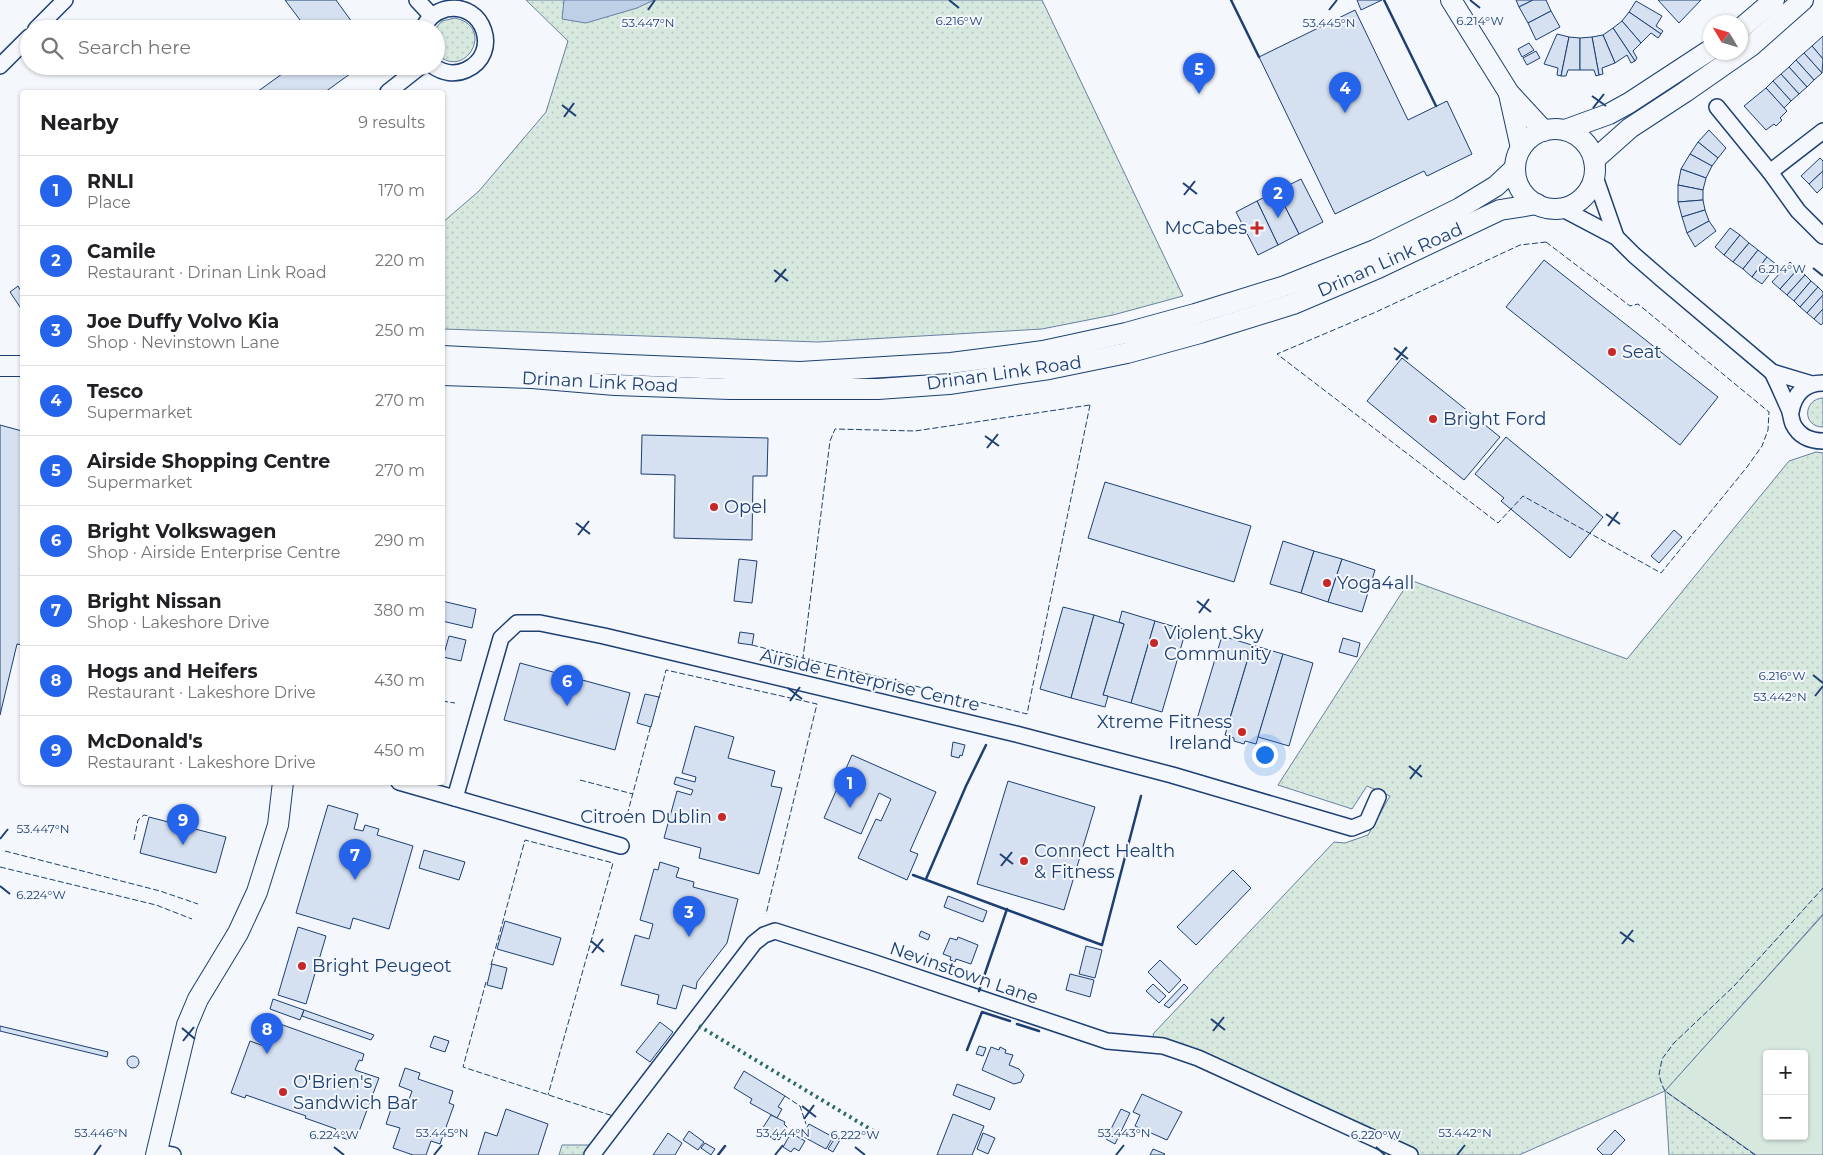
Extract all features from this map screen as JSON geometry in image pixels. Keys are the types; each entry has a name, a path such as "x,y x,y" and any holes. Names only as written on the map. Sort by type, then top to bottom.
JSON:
{"main road":[{"path":"1451,0 1508,93 1544,130"},
{"path":"1748,22 1774,0"},
{"path":"1594,167 1630,128 1686,92 1751,46 1803,0"},
{"path":"1565,130 1609,114 1629,104 1703,55"},
{"path":"1508,93 1521,148"},
{"path":"1544,130 1565,130 1575,134 1584,141 1590,150 1594,167 1591,186 1583,197 1572,204 1561,208 1548,208 1528,198 1516,179 1515,168 1521,148 1527,140 1544,130"},
{"name":"Drinan Link Road","path":"445,356 800,372 951,363 1043,351 1152,326 1285,286 1375,250 1460,208 1496,186 1515,168"},
{"name":"Drinan Link Road","path":"445,375 720,388 878,390 948,384 1049,370 1126,353 1200,333 1293,304 1378,268 1500,210 1537,204"},
{"path":"0,366 20,366"},
{"path":"162,1154 187,1026 200,994 238,933 257,892 278,825 283,785"}],"street":[{"path":"45,20 65,0"},
{"path":"417,0 432,16"},
{"path":"429,20 441,10 452,8 464,10 480,22 484,31 486,41 480,60 464,72 454,74 445,72"},
{"path":"0,66 20,45"},
{"path":"391,90 410,75"},
{"path":"1717,107 1770,172 1798,211 1823,236"},
{"path":"1770,172 1823,130"},
{"path":"1594,167 1616,236"},
{"path":"1561,208 1616,236 1634,255 1772,372 1791,412"},
{"path":"1772,372 1820,383"},
{"path":"1820,383 1804,387 1792,402 1791,412 1792,422 1798,431 1815,441 1823,441"},
{"name":"Airside Enterprise Centre","path":"455,798 501,638 518,622 540,623 604,636 1016,734 1172,774 1352,828 1367,822 1378,797"},
{"path":"410,785 622,846"},
{"name":"Nevinstown Lane","path":"592,1155 754,943 764,935 774,931 1107,1041 1163,1046 1198,1058 1410,1155"}],"shaded area":[{"path":"526,0 1042,0 1183,296 1113,315 1042,329 818,342 445,329 445,220 479,191 546,112 568,41"},
{"path":"455,18 467,23 474,31 475,41 472,50 465,57 457,61 445,59 445,20"},
{"path":"1823,398 1823,427 1811,423 1808,413 1812,403"},
{"path":"1816,452 1823,453 1823,914 1666,1090 1756,1155 1669,1155 1665,1091 1519,1155 1410,1155 1156,1045 1153,1034 1334,842 1345,843 1368,835 1390,796 1367,786 1352,809 1278,785 1410,580 1627,659 1789,461"},
{"path":"1823,915 1823,1155 1756,1155 1665,1091"},
{"path":"562,1145 591,1145 584,1155 559,1155"}],"water":[{"path":"564,0 654,0 637,8 586,23 562,19"}],"building":[{"path":"285,0 336,0 350,20 300,20"},
{"path":"1357,0 1382,0 1361,10"},
{"path":"1516,0 1533,0 1519,7"},
{"path":"1533,0 1546,0 1551,11 1528,23 1519,7"},
{"path":"1658,0 1701,0 1679,23"},
{"path":"1636,1 1662,16 1656,26 1663,31 1661,34 1629,12"},
{"path":"1355,10 1408,120 1447,101 1472,154 1427,176 1424,171 1335,214 1259,57"},
{"path":"1551,11 1560,27 1536,40 1528,23"},
{"path":"1629,12 1661,34 1658,38 1651,33 1641,43 1622,21"},
{"path":"1622,21 1641,43 1633,51 1637,58 1635,61 1613,28"},
{"path":"1613,28 1635,61 1631,63 1627,55 1615,63 1603,35"},
{"path":"1557,34 1569,37 1561,76 1557,75 1558,68 1544,64"},
{"path":"1603,35 1615,63 1602,68 1603,74 1599,75 1592,37"},
{"path":"1823,36 1823,59 1812,46"},
{"path":"1569,37 1580,38 1580,70 1568,70 1566,76 1561,76"},
{"path":"1592,37 1599,75 1596,76 1594,70 1580,70 1580,38"},
{"path":"1529,43 1534,50 1522,57 1518,49"},
{"path":"1812,46 1823,59 1822,73 1804,53"},
{"path":"1536,51 1540,58 1527,65 1523,58"},
{"path":"1804,53 1822,73 1814,80 1796,60"},
{"path":"1796,60 1814,80 1807,87 1789,67"},
{"path":"1789,67 1807,87 1799,94 1781,74"},
{"path":"1781,74 1799,94 1791,101 1773,81"},
{"path":"281,75 349,75 328,90 260,90"},
{"path":"1773,81 1791,101 1784,108 1766,88"},
{"path":"1766,88 1787,111 1780,118 1782,120 1776,126 1774,124 1766,130 1744,106"},
{"path":"1709,130 1726,148 1718,158 1698,142"},
{"path":"1698,142 1718,158 1712,166 1690,154"},
{"path":"1690,154 1712,166 1706,178 1681,169"},
{"path":"1820,158 1823,161 1823,171 1809,184 1801,176"},
{"path":"1681,169 1706,178 1703,190 1678,185"},
{"path":"1823,171 1823,187 1817,193 1809,184"},
{"path":"1301,179 1323,222 1299,234 1277,191"},
{"path":"1678,185 1703,190 1703,200 1678,202"},
{"path":"1277,191 1299,234 1278,245 1257,201"},
{"path":"1703,200 1705,210 1682,217 1678,202"},
{"name":"McCabes","path":"1257,201 1278,245 1258,255 1236,212"},
{"path":"1705,210 1709,221 1687,233 1682,217"},
{"path":"1709,221 1716,231 1695,247 1687,233"},
{"path":"1730,228 1740,235 1724,255 1715,247"},
{"path":"1740,235 1749,243 1733,262 1724,255"},
{"path":"1749,243 1758,250 1743,269 1733,262"},
{"path":"1758,250 1767,257 1752,277 1743,269"},
{"path":"1767,257 1777,265 1762,284 1752,277"},
{"name":"Seat","path":"1544,260 1718,397 1680,445 1506,307"},
{"path":"1790,262 1798,269 1780,289 1772,282"},
{"path":"1798,269 1805,275 1787,295 1780,289"},
{"path":"1805,275 1811,281 1794,301 1787,295"},
{"path":"1811,281 1818,287 1800,307 1794,301"},
{"path":"18,286 20,290 20,307 10,292"},
{"path":"1818,287 1823,292 1823,295 1807,313 1800,307"},
{"path":"1823,295 1823,309 1814,319 1807,313"},
{"path":"1823,309 1823,323 1821,325 1814,319"},
{"name":"Bright Ford","path":"1402,358 1500,437 1464,480 1367,401"},
{"path":"0,425 20,430 20,645 17,644 0,715"},
{"name":"Opel","path":"642,435 768,438 767,476 753,476 752,540 674,538 675,475 641,474"},
{"path":"1506,437 1603,517 1570,558 1501,501 1504,498 1475,474"},
{"path":"1105,482 1251,526 1234,582 1088,538"},
{"path":"1674,530 1682,537 1659,563 1651,556"},
{"path":"1283,541 1314,551 1301,593 1270,584"},
{"path":"1314,551 1342,559 1328,602 1301,593"},
{"path":"739,559 757,561 752,603 734,601"},
{"path":"1342,559 1375,570 1362,612 1328,602"},
{"path":"445,602 476,609 472,628 445,622"},
{"path":"1063,607 1094,615 1071,698 1040,689"},
{"path":"1122,611 1155,621 1131,703 1103,695 1124,624 1119,622"},
{"path":"1094,615 1124,624 1103,695 1108,696 1105,707 1071,698"},
{"path":"1155,621 1186,630 1162,712 1131,703"},
{"path":"740,632 754,634 752,645 738,643"},
{"path":"449,636 466,640 461,661 445,657"},
{"path":"1222,636 1252,645 1227,728 1197,719"},
{"path":"1343,638 1360,643 1357,657 1339,652"},
{"path":"1252,645 1283,654 1256,744 1245,741 1244,744 1234,741 1234,738 1225,735"},
{"path":"1283,654 1313,663 1289,746 1258,737"},
{"path":"520,663 630,693 615,750 504,720"},
{"path":"645,694 659,697 651,727 637,723"},
{"name":"Citroen Dublin","path":"695,726 734,737 728,758 775,771 771,786 782,788 759,874 699,858 701,848 664,838 677,791 691,795 693,790 674,784 676,777 695,782 696,777 682,773"},
{"path":"953,742 965,745 962,756 960,755 959,758 951,756"},
{"path":"852,755 936,792 910,851 918,854 907,880 858,858 876,819 881,821 891,799 879,793 861,834 824,818"},
{"path":"1008,781 1095,807 1064,910 977,884"},
{"path":"328,805 358,814 354,829 363,831 365,825 379,829 377,835 413,846 389,929 353,918 350,929 296,913"},
{"path":"149,817 226,837 216,873 140,853"},
{"path":"424,850 465,862 459,880 419,868"},
{"path":"660,862 679,868 676,877 694,882 693,887 738,899 727,943 697,982 696,989 683,985 676,1009 657,1004 659,995 621,985 635,935 649,939 653,924 640,920 654,869 658,870"},
{"path":"1233,870 1251,888 1196,945 1177,927"},
{"path":"948,896 987,911 983,922 944,907"},
{"path":"505,921 561,938 553,965 497,949"},
{"name":"Bright Peugeot","path":"298,927 326,936 306,1004 278,995"},
{"path":"921,931 930,935 928,940 919,936"},
{"path":"958,937 978,945 971,964 956,959 955,962 950,960 951,957 943,954 950,938 957,940"},
{"path":"1086,946 1102,950 1095,978 1079,974"},
{"path":"1160,960 1181,980 1169,993 1148,972"},
{"path":"492,964 507,968 502,989 487,985"},
{"path":"1070,974 1094,980 1090,997 1066,990"},
{"path":"1153,984 1166,996 1159,1003 1146,991"},
{"path":"1184,984 1188,988 1169,1008 1164,1005"},
{"path":"273,999 304,1010 300,1020 270,1009"},
{"path":"304,1010 374,1035 371,1040 302,1016"},
{"path":"660,1022 673,1032 650,1062 636,1052"},
{"path":"280,1024 364,1054 362,1061 359,1060 355,1070 379,1078 358,1134 352,1131 349,1140 334,1135 336,1129 305,1118 306,1116 246,1095 245,1098 231,1093 250,1041 264,1046 268,1035 275,1037"},
{"path":"0,1026 108,1052 107,1057 0,1031"},
{"path":"434,1036 449,1041 445,1052 430,1047"},
{"path":"979,1046 986,1048 983,1056 976,1054"},
{"path":"991,1047 999,1050 1000,1047 1006,1050 1005,1053 1013,1055 1009,1065 1019,1069 1024,1075 1021,1082 1014,1084 982,1070"},
{"path":"135,1056 138,1057 138,1067 131,1068 128,1067 127,1060 128,1057"},
{"path":"405,1068 420,1073 418,1079 453,1091 449,1103 454,1105 440,1144 431,1141 426,1155 413,1155 393,1148 400,1128 386,1124 393,1103 406,1108 412,1091 399,1086"},
{"path":"744,1071 785,1096 778,1107 782,1109 777,1118 750,1103 752,1099 734,1088"},
{"path":"957,1084 995,1098 990,1110 953,1095"},
{"path":"1142,1094 1182,1112 1167,1140 1135,1126 1140,1115 1133,1112"},
{"path":"506,1109 548,1124 538,1155 478,1155 485,1132 497,1136"},
{"path":"1121,1109 1130,1113 1115,1144 1106,1139"},
{"path":"953,1114 984,1126 972,1155 937,1155"},
{"path":"771,1115 785,1122 784,1124 787,1127 779,1140 764,1134 765,1131 762,1129"},
{"path":"809,1124 833,1137 826,1149 802,1136"},
{"path":"1615,1130 1625,1140 1611,1155 1603,1155 1597,1149"},
{"path":"689,1131 704,1142 698,1150 683,1140"},
{"path":"668,1133 682,1143 675,1155 653,1155"},
{"path":"791,1133 805,1141 799,1151 794,1148 791,1152 783,1147"},
{"path":"983,1133 995,1138 988,1154 977,1149"},
{"path":"835,1138 840,1140 833,1152 828,1149"},
{"path":"705,1143 715,1149 711,1155 701,1148"},
{"path":"1153,1149 1165,1154 1150,1155"}],"hedge":[{"path":"699,1026 875,1132"}],"fence":[{"path":"1546,242 1630,306 1638,304 1769,412 1768,430 1762,446 1661,573 1523,496 1498,523 1277,354 1376,312 1520,245 1546,242"},
{"path":"1090,405 1027,714 803,658 830,441 835,429 915,431 1090,405"},
{"path":"752,645 803,658"},
{"path":"659,698 666,670 817,704 766,914"},
{"path":"445,701 455,703"},
{"path":"625,823 651,725"},
{"path":"580,780 633,794"},
{"path":"134,840 138,820 144,815 149,816"},
{"path":"491,965 525,840 613,863 548,1095"},
{"path":"5,851 160,891 198,904"},
{"path":"0,867 156,905 192,919"},
{"path":"1755,1155 1665,1091 1659,1075 1662,1059 1674,1043 1734,986 1823,888"},
{"path":"486,982 463,1067 613,1116"},
{"path":"785,1096 800,1106 806,1124"}],"wall":[{"path":"1231,0 1259,57"},
{"path":"1384,0 1436,106"},
{"path":"926,879 986,745"},
{"path":"913,875 1102,945 1141,796"},
{"path":"979,991 1007,909"},
{"path":"967,1050 982,1012 1010,1021"},
{"path":"1017,1024 1039,1031"},
{"path":"718,1155 725,1146"}],"place":[{"name":"Airside Shopping Centre","path":"1199,94"},
{"name":"Tesco","path":"1345,113"},
{"name":"Camile","path":"1278,218"},
{"name":"McCabes","path":"1257,228"},
{"name":"Seat","path":"1612,352"},
{"name":"Bright Ford","path":"1433,419"},
{"name":"Opel","path":"714,507"},
{"name":"Yoga4all","path":"1327,583"},
{"name":"Violent Sky Community","path":"1154,643"},
{"name":"Bright Volkswagen","path":"567,706"},
{"name":"Xtreme Fitness Ireland","path":"1242,732"},
{"name":"RNLI","path":"850,808"},
{"name":"Citroen Dublin","path":"722,817"},
{"name":"McDonald's","path":"183,845"},
{"name":"Connect Health & Fitness","path":"1024,861"},
{"name":"Bright Nissan","path":"355,880"},
{"name":"Joe Duffy Volvo Kia","path":"689,937"},
{"name":"Bright Peugeot","path":"302,966"},
{"name":"Hogs and Heifers","path":"267,1054"},
{"name":"O'Brien's Sandwich Bar","path":"283,1092"}]}
